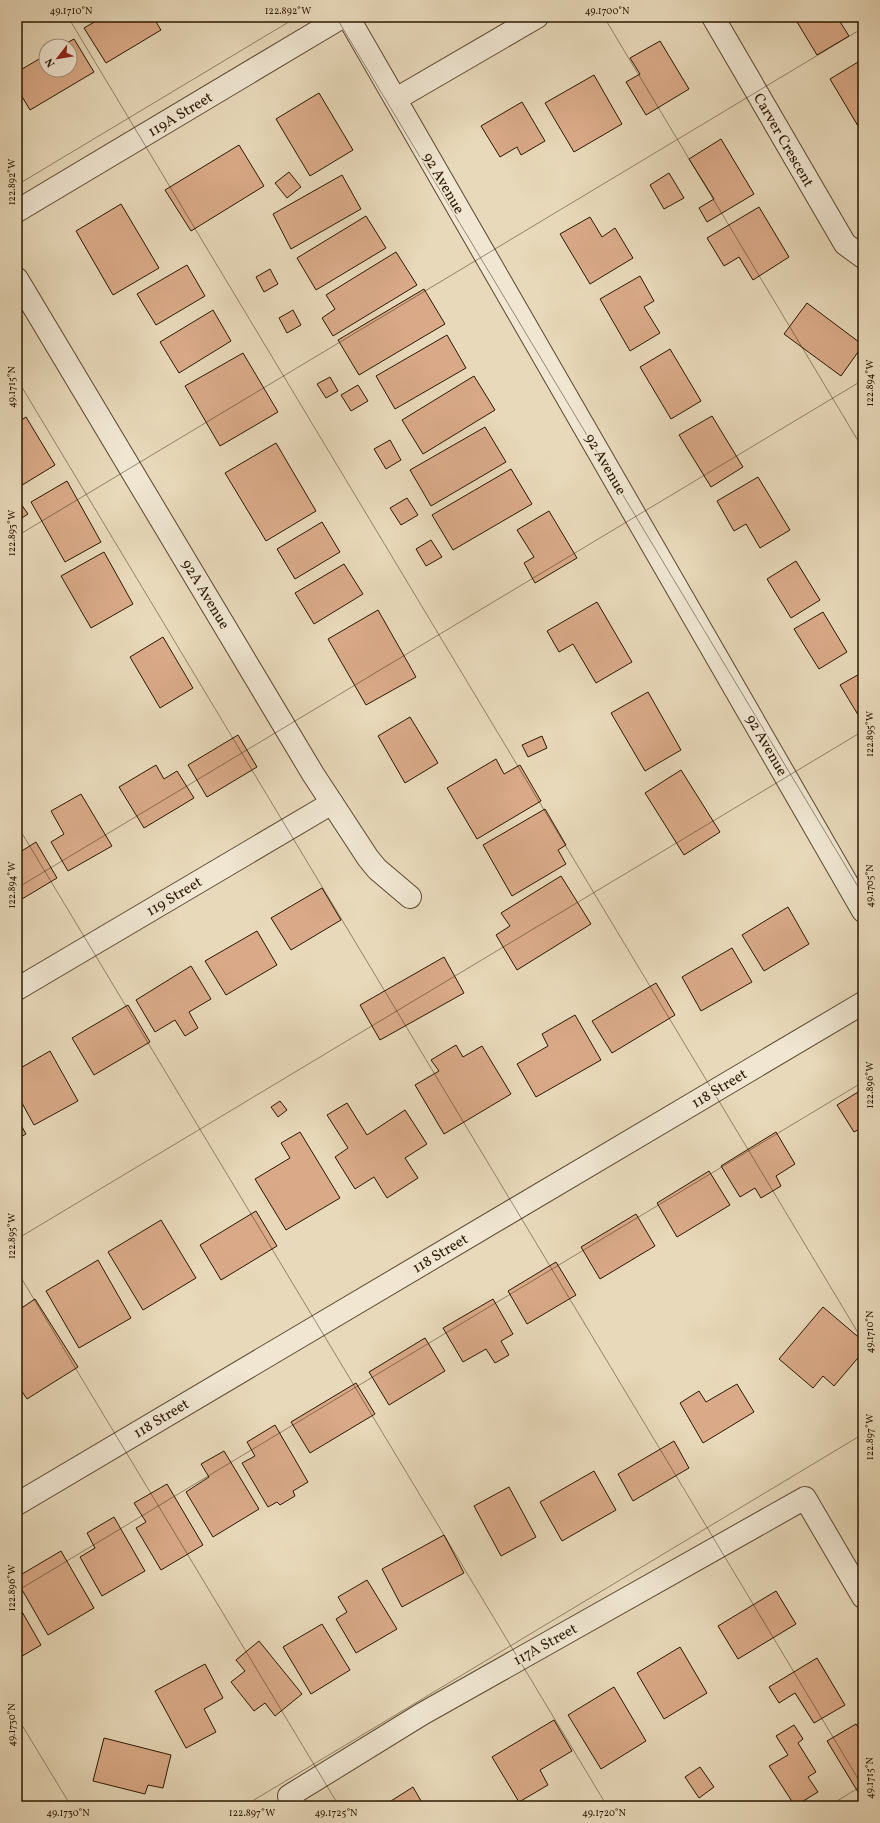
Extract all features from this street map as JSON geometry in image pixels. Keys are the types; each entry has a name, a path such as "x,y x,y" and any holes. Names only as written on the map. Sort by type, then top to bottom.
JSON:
{"street":[{"name":"119A Street","path":"17,211 342,17"},
{"name":"92 Avenue","path":"348,17 863,912"},
{"path":"396,99 537,17"},
{"name":"Carver Crescent","path":"712,17 845,244 863,257"},
{"name":"92A Avenue","path":"17,279 309,767 377,869 410,897"},
{"name":"119 Street","path":"17,988 332,803"},
{"name":"118 Street","path":"17,1504 863,1003"},
{"name":"117A Street","path":"292,1801 422,1714 805,1498 863,1597"}],"building":[{"path":"103,17 153,17 161,30 106,63 84,28"},
{"path":"794,17 837,17 849,36 817,55"},
{"path":"660,41 689,89 646,115 626,82 640,74 630,58"},
{"path":"78,46 94,72 30,110 17,88 17,72 38,60 38,78 78,78"},
{"path":"863,59 863,123 858,126 830,79"},
{"path":"594,75 622,124 574,152 545,103"},
{"path":"319,93 353,150 310,176 276,119"},
{"path":"522,102 545,141 521,155 517,147 500,157 481,126"},
{"path":"721,139 754,194 707,222 699,208 714,199 689,159"},
{"path":"239,145 264,186 191,231 165,190"},
{"path":"289,172 301,187 287,198 275,183"},
{"path":"669,173 684,198 664,209 650,185"},
{"path":"342,175 361,209 291,249 273,214"},
{"path":"121,204 159,268 113,295 76,231"},
{"path":"759,207 789,257 753,280 739,257 724,266 707,238"},
{"path":"366,216 386,248 316,290 297,258"},
{"path":"590,217 602,237 615,228 633,258 590,284 560,234"},
{"path":"396,252 417,285 333,336 322,318 335,309 326,295"},
{"path":"187,265 205,296 156,325 137,294"},
{"path":"270,269 278,284 264,292 256,277"},
{"path":"640,276 654,301 644,307 660,333 630,351 600,299"},
{"path":"424,289 445,324 359,375 338,340"},
{"path":"807,303 863,345 841,376 784,334"},
{"path":"213,310 231,341 179,373 160,342"},
{"path":"293,310 301,325 287,333 279,318"},
{"path":"447,335 466,368 395,409 376,376"},
{"path":"670,349 701,401 671,419 640,367"},
{"path":"243,353 278,412 220,446 185,386"},
{"path":"474,376 495,410 423,454 402,420"},
{"path":"330,377 338,391 326,398 317,384"},
{"path":"358,385 368,401 351,411 341,395"},
{"path":"712,416 743,467 711,487 679,435"},
{"path":"26,417 55,465 19,487 17,484 17,423"},
{"path":"485,427 506,462 431,506 410,470"},
{"path":"390,440 401,460 386,469 374,449"},
{"path":"276,443 316,511 266,541 225,473"},
{"path":"511,469 532,504 453,550 432,515"},
{"path":"758,477 790,530 760,548 746,524 734,531 717,501"},
{"path":"67,481 101,542 65,562 31,502"},
{"path":"407,498 418,515 401,525 390,508"},
{"path":"21,504 28,514 17,521 17,506"},
{"path":"549,511 577,558 535,583 524,563 534,557 517,530"},
{"path":"322,522 340,552 295,579 277,549"},
{"path":"431,540 442,557 426,566 416,549"},
{"path":"104,552 133,604 91,628 61,576"},
{"path":"796,561 820,600 791,618 767,579"},
{"path":"344,564 363,594 314,624 295,593"},
{"path":"597,602 632,662 596,683 573,644 559,652 547,631"},
{"path":"378,610 416,677 366,705 328,639"},
{"path":"823,612 847,652 819,669 794,629"},
{"path":"163,637 193,688 160,708 130,657"},
{"path":"863,672 863,723 840,685"},
{"path":"648,692 681,750 645,771 611,713"},
{"path":"410,717 438,763 405,783 378,736"},
{"path":"238,735 257,767 207,797 188,765"},
{"path":"542,736 547,748 528,757 522,745"},
{"path":"496,759 504,774 520,765 541,801 477,839 447,788"},
{"path":"156,765 164,779 177,771 194,798 144,828 119,787"},
{"path":"681,770 720,832 684,855 645,793"},
{"path":"81,794 112,846 68,871 51,842 64,834 51,811"},
{"path":"545,809 566,845 558,850 566,864 512,896 483,845"},
{"path":"36,842 57,878 17,902 17,854"},
{"path":"561,876 591,924 517,970 496,935 510,926 501,913"},
{"path":"322,888 341,920 291,950 271,918"},
{"path":"788,907 809,944 764,971 742,935"},
{"path":"257,931 277,965 226,995 205,961"},
{"path":"732,948 752,982 701,1011 682,977"},
{"path":"444,957 464,993 380,1040 360,1005"},
{"path":"191,966 211,999 189,1012 198,1028 185,1036 175,1020 155,1032 136,1000"},
{"path":"656,983 675,1015 612,1053 592,1021"},
{"path":"128,1005 150,1042 94,1075 72,1038"},
{"path":"575,1015 601,1060 536,1097 517,1064 548,1046 542,1034"},
{"path":"456,1045 463,1057 482,1046 511,1094 444,1134 415,1085 439,1071 431,1060"},
{"path":"50,1051 78,1101 34,1125 17,1094 17,1070"},
{"path":"863,1089 863,1127 854,1132 837,1105"},
{"path":"280,1101 287,1110 278,1117 271,1107"},
{"path":"347,1103 367,1135 405,1110 427,1144 405,1158 418,1178 387,1198 374,1177 355,1189 335,1157 348,1148 327,1115"},
{"path":"17,1118 26,1134 17,1139"},
{"path":"300,1132 340,1198 286,1230 255,1179 290,1158 281,1143"},
{"path":"776,1132 795,1164 776,1176 781,1186 761,1198 755,1188 740,1197 721,1166"},
{"path":"709,1171 730,1205 677,1237 657,1203"},
{"path":"256,1211 277,1246 221,1280 200,1245"},
{"path":"636,1214 655,1246 600,1279 581,1247"},
{"path":"161,1220 196,1278 143,1310 108,1252"},
{"path":"98,1260 131,1318 79,1348 46,1291"},
{"path":"556,1262 576,1295 527,1324 508,1291"},
{"path":"35,1299 78,1367 27,1399 17,1384 17,1311"},
{"path":"493,1299 513,1334 501,1341 509,1355 495,1363 486,1349 463,1362 443,1328"},
{"path":"823,1307 863,1341 863,1352 834,1386 823,1376 813,1388 779,1359"},
{"path":"425,1338 445,1371 389,1405 369,1372"},
{"path":"356,1383 375,1414 310,1453 291,1422"},
{"path":"737,1384 754,1412 703,1443 680,1403 699,1391 706,1402"},
{"path":"275,1425 308,1482 293,1491 295,1496 280,1505 277,1502 268,1507 242,1463 255,1456 247,1442"},
{"path":"674,1441 689,1468 633,1501 618,1474"},
{"path":"224,1451 259,1509 213,1537 186,1492 209,1477 201,1464"},
{"path":"594,1471 616,1510 562,1541 540,1502"},
{"path":"167,1484 203,1545 161,1570 136,1528 146,1522 134,1503"},
{"path":"509,1487 536,1537 501,1556 474,1506"},
{"path":"114,1517 145,1571 102,1596 80,1557 95,1548 87,1533"},
{"path":"444,1535 464,1573 402,1607 382,1569"},
{"path":"61,1551 94,1608 48,1635 17,1581 17,1577"},
{"path":"367,1580 397,1629 356,1653 336,1619 347,1612 338,1597"},
{"path":"776,1591 796,1624 738,1659 718,1626"},
{"path":"17,1603 41,1645 17,1659"},
{"path":"322,1624 350,1670 311,1694 283,1647"},
{"path":"259,1641 302,1694 275,1716 265,1703 254,1711 231,1682 245,1671 236,1660"},
{"path":"680,1647 707,1693 664,1719 637,1673"},
{"path":"817,1658 845,1705 814,1723 795,1693 779,1703 769,1687"},
{"path":"205,1664 223,1698 204,1709 216,1732 186,1748 155,1691"},
{"path":"614,1687 646,1741 601,1769 568,1715"},
{"path":"554,1720 572,1751 540,1770 548,1785 519,1802 492,1757"},
{"path":"856,1724 863,1735 863,1796 861,1797 827,1741"},
{"path":"794,1725 803,1739 798,1743 816,1772 808,1777 818,1792 795,1806 769,1766 788,1755 776,1736"},
{"path":"104,1738 171,1755 163,1788 148,1785 145,1794 93,1781"},
{"path":"700,1767 714,1787 699,1798 685,1777"},
{"path":"413,1787 424,1806 383,1806"}]}
